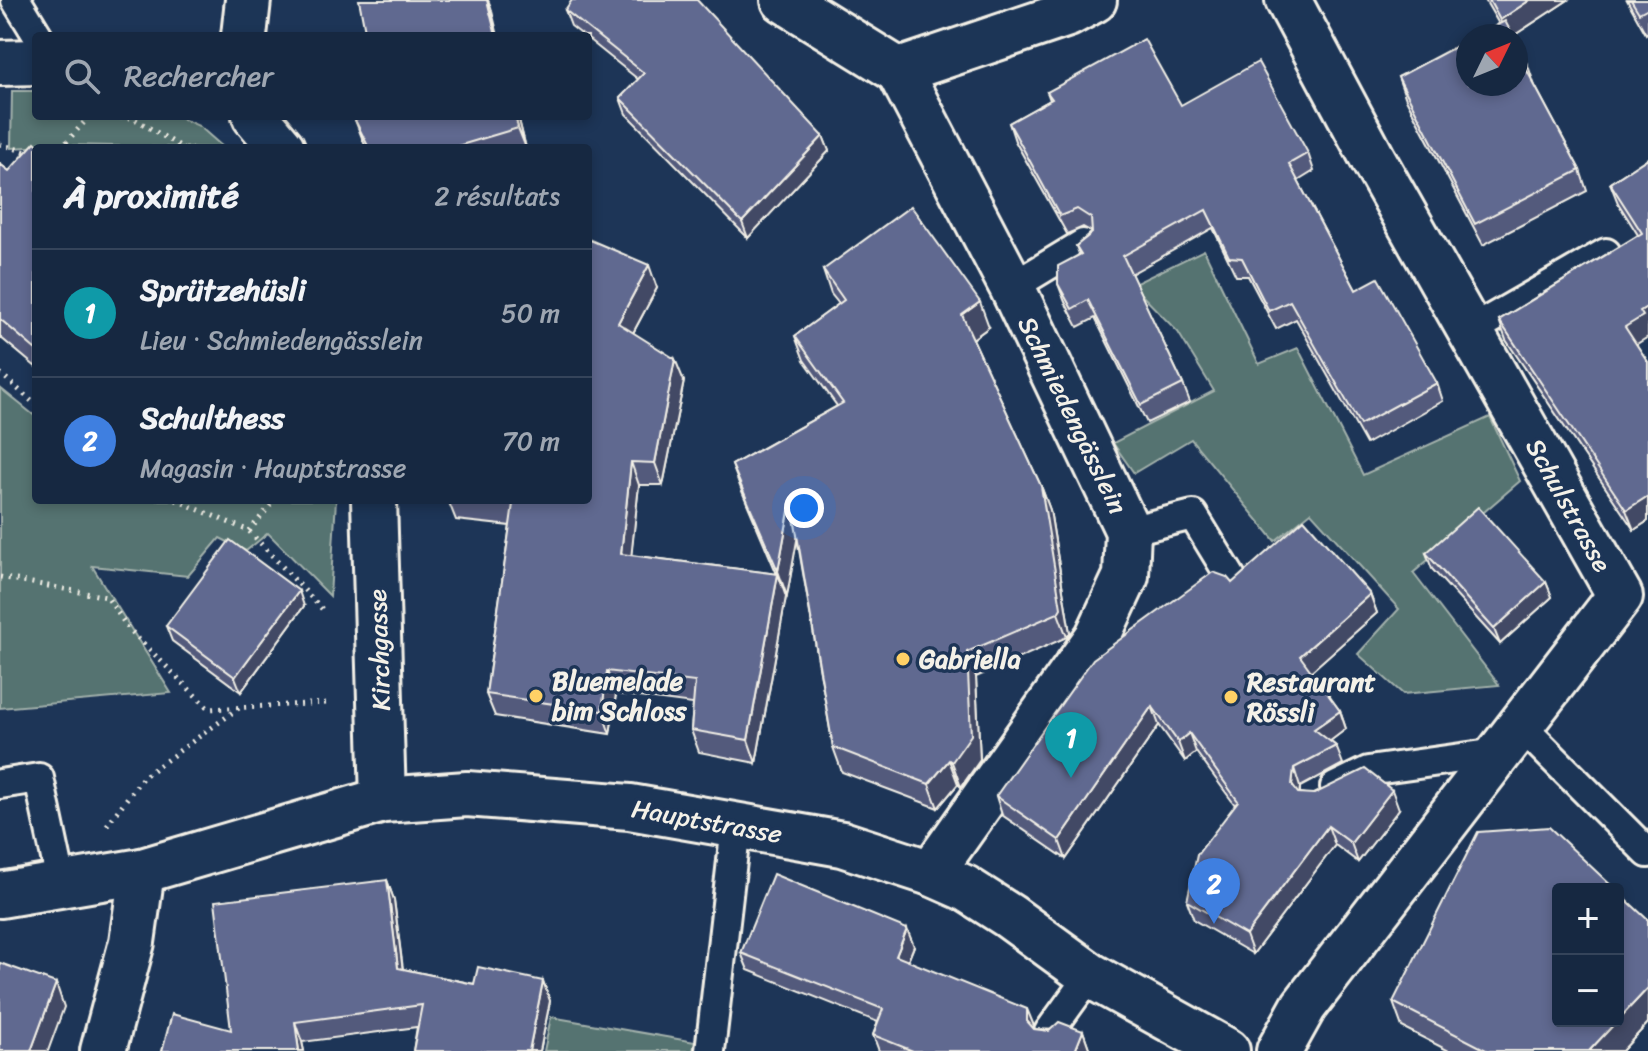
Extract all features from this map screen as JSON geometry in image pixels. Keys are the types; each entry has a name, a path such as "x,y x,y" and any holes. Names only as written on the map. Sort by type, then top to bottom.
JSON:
{"street":[{"path":"244,32 248,0"},
{"path":"790,2 899,71 1068,14 1094,0"},
{"name":"Schulstrasse","path":"1279,1051 1304,1006 1620,596 1373,159 1288,0"},
{"path":"0,63 32,62"},
{"name":"Schmiedengässlein","path":"899,71 1012,287 1128,531 1126,576 1097,638 931,873"},
{"path":"258,120 279,144"},
{"name":"Kirchgasse","path":"374,504 383,800"},
{"name":"Hauptstrasse","path":"0,895 142,871 383,800 481,795 630,807 842,844 931,873 965,888 1009,916 1090,975 1227,1051"},
{"path":"103,1051 132,942 142,871"}],"lane":[{"path":"16,0 36,32"},
{"path":"1012,287 1083,244"},
{"path":"1472,330 1606,253"},
{"path":"1128,531 1193,515 1232,579"},
{"path":"1314,797 1368,771 1508,739 1648,853"},
{"path":"0,784 39,778 62,886"},
{"path":"710,1051 736,826"},
{"path":"1049,1032 1090,975"}],"path":[{"path":"65,144 86,120"},
{"path":"136,120 176,144"},
{"path":"0,144 32,154"},
{"path":"0,373 32,401"},
{"path":"185,504 249,531 322,606"},
{"path":"249,531 272,504"},
{"path":"0,577 107,597 128,628 209,709 380,701"},
{"path":"62,886 143,777 239,707"}],"green space":[{"path":"12,91 32,91 32,120 185,120 199,126 219,144 32,144 32,147 11,148"},
{"path":"1204,250 1259,364 1298,348 1363,475 1490,417 1520,481 1413,573 1499,685 1403,694 1358,654 1399,609 1311,512 1275,541 1191,439 1134,473 1113,443 1214,391 1178,332 1132,285"},
{"path":"0,388 32,414 32,504 336,504 330,596 268,533 246,551 220,538 188,576 92,566 171,693 0,708"},
{"path":"551,1017 695,1042 693,1051 544,1051"}],"building":[{"path":"359,0 487,0 495,32 365,32"},
{"path":"572,0 697,0 823,136 742,222 620,98 644,73 565,10"},
{"path":"1489,0 1530,0 1500,20"},
{"path":"1631,0 1648,0 1648,8 1639,13"},
{"path":"1144,39 1181,105 1258,62 1308,153 1289,164 1356,290 1378,278 1437,383 1360,425 1290,301 1269,311 1242,258 1229,257 1206,210 1123,256 1183,384 1141,405 1088,300 1072,309 1058,284 1058,266 1081,254 1076,246 1092,233 1091,218 1077,209 1060,216 1009,123 1052,99 1047,92"},
{"path":"1456,46 1456,96 1528,96 1528,73 1580,170 1475,224 1398,77"},
{"path":"355,120 516,120 518,128 464,144 367,144"},
{"path":"32,145 32,347 0,319 0,164 9,171"},
{"path":"1648,158 1648,306 1640,311 1643,316 1625,327 1648,362 1648,496 1626,510 1499,320 1642,233 1610,183"},
{"path":"911,206 980,302 962,315 1041,486 1061,608 1058,613 967,652 971,735 952,762 949,760 929,784 833,747 791,500 778,571 732,465 843,403 795,336 844,300 823,270"},
{"path":"592,241 649,265 618,323 675,359 655,463 631,462 621,554 778,574 748,740 691,730 695,682 607,671 602,711 486,694 513,504 592,504"},
{"path":"1478,507 1546,582 1494,629 1426,553"},
{"path":"1304,519 1370,594 1300,656 1340,711 1314,729 1336,746 1294,768 1292,785 1298,793 1314,794 1365,769 1392,790 1351,843 1328,826 1246,935 1187,901 1197,855 1238,801 1189,733 1178,742 1152,706 1059,840 996,796 1093,659 1213,572 1227,577 1232,583"},
{"path":"230,540 299,591 235,677 166,626"},
{"path":"1549,827 1609,883 1552,883 1552,1027 1611,1027 1589,1051 1488,1051 1393,1002 1478,832"},
{"path":"773,874 907,929 896,956 1027,1009 1027,1021 1034,1029 1049,1031 1059,1022 1083,1031 1075,1051 913,1051 873,1035 883,1009 741,953"},
{"path":"387,880 398,968 474,984 478,967 543,981 529,1051 413,1051 422,1005 295,1022 299,1051 162,1051 172,1014 231,1030 215,901"},
{"path":"1624,898 1648,920 1648,988 1624,1014"},
{"path":"0,963 56,983 31,1051 0,1051"}],"place":[{"name":"Gabriella","path":"903,659"},
{"name":"Bluemelade bim Schloss","path":"536,696"},
{"name":"Restaurant Rössli","path":"1231,697"},
{"name":"Sprützehüsli","path":"1071,778"},
{"name":"Schulthess","path":"1214,924"}]}
